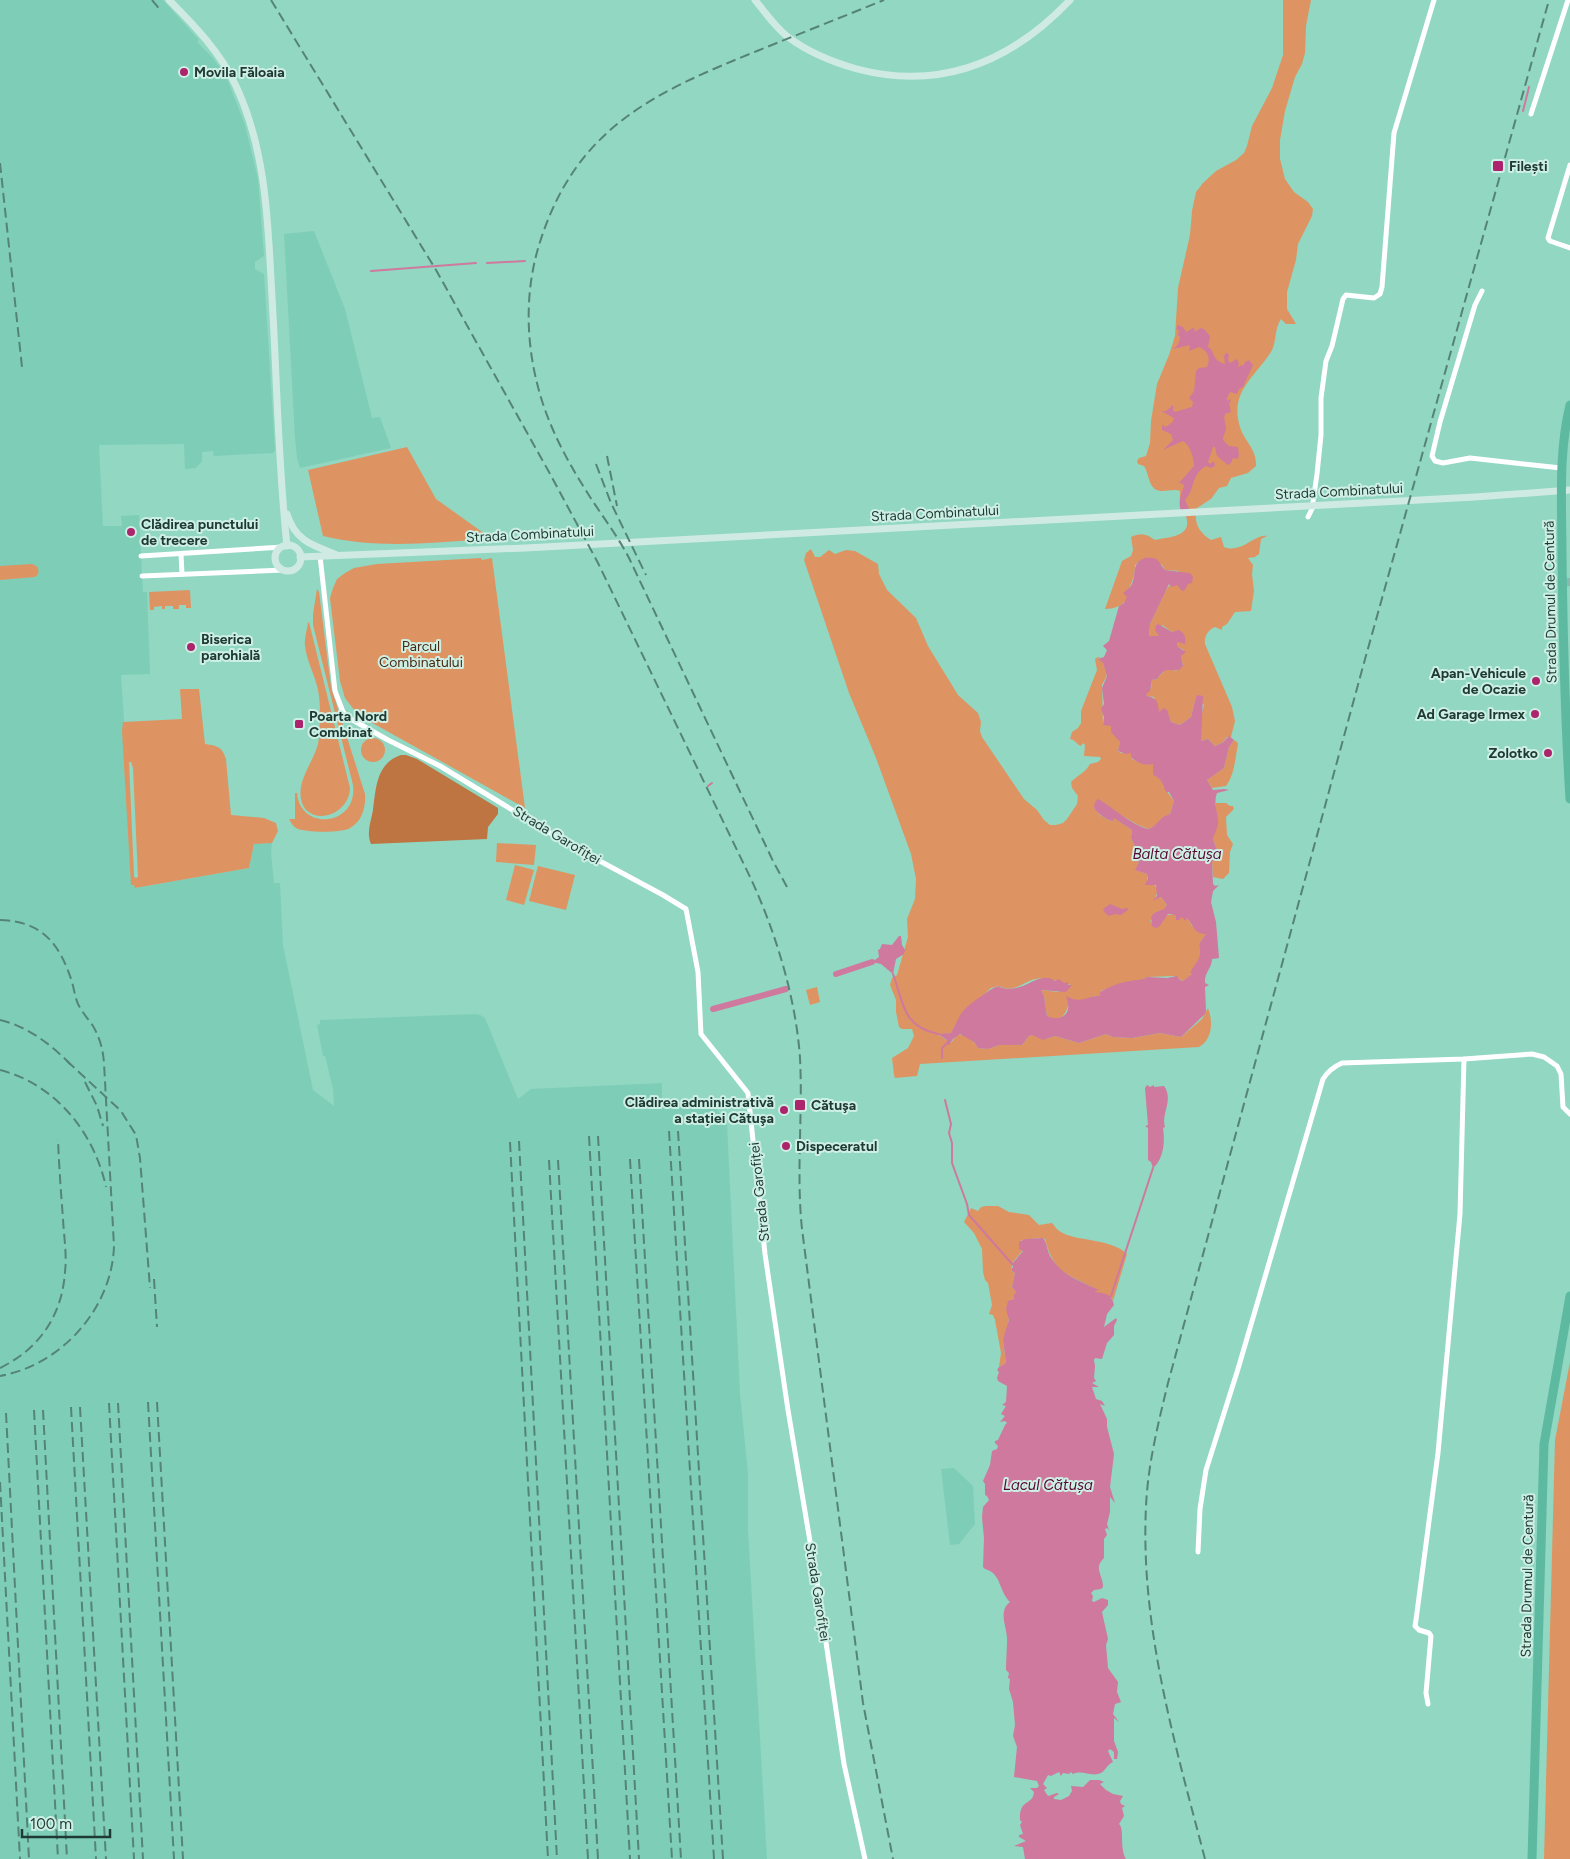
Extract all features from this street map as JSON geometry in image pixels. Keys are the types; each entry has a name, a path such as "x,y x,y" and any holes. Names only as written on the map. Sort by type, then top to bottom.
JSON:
{"highway":[{"name":"Strada Drumul de Centură","path":"1570,404 1563,437 1561,468 1566,583 1570,797"},
{"name":"Strada Drumul de Centură","path":"1532,1859 1544,1444 1570,1296"}],"street":[{"path":"169,0 197,30 225,66 240,96 257,148 268,228 285,546"},
{"path":"755,0 786,35 804,48 840,64 878,74 918,77 942,74 978,65 1006,52 1033,34 1070,0"},
{"path":"1308,517 1312,510 1317,474 1321,435 1321,398 1326,361 1332,346 1343,299 1346,295 1374,298 1380,294 1394,133 1434,0"},
{"path":"1531,114 1568,0"},
{"path":"1570,165 1548,238 1553,242 1570,248"},
{"path":"1482,291 1475,305 1442,415 1432,456 1435,461 1443,463 1470,458 1561,468"},
{"name":"Strada Combinatului","path":"300,557 525,548 1475,497 1570,490"},
{"path":"283,499 288,520 296,534 308,542 338,555"},
{"path":"283,570 278,566 275,559 277,552 285,546"},
{"path":"141,556 285,546 297,550 300,557 297,567 290,571 142,576"},
{"path":"181,554 182,574"},
{"name":"Strada Garofiței","path":"320,556 335,690 343,712 359,724 440,766 570,844 686,909 698,972 701,1034 748,1093 765,1254 788,1410 816,1577 844,1764 865,1859"},
{"path":"1198,1552 1200,1509 1206,1470 1241,1359 1323,1079 1332,1068 1342,1063 1464,1060 1532,1054 1544,1057 1559,1069 1563,1107 1570,1114"},
{"path":"1428,1704 1426,1693 1431,1636 1429,1633 1419,1630 1416,1626 1416,1620 1438,1453 1459,1222 1464,1060"}],"shaded area":[{"path":"0,0 163,0 199,40 197,42 212,57 226,76 245,125 258,179 264,256 255,262 255,269 264,274 275,450 273,453 214,456 213,451 202,452 202,461 196,468 185,469 184,444 99,445 103,526 122,526 121,516 139,515 143,592 147,592 150,674 121,675 135,888 249,868 254,844 272,843 274,883 280,883 283,945 313,1090 334,1106 333,1089 325,1056 323,1056 317,1025 320,1024 320,1020 475,1014 485,1018 518,1099 531,1089 662,1083 662,1104 712,1102 727,1124 740,1394 748,1473 748,1530 767,1859 0,1859"},
{"path":"314,231 345,309 372,418 380,417 391,448 300,468 295,438 284,234"},
{"path":"401,755 417,759 498,808 498,814 488,827 487,839 371,844 369,827 379,778 387,764"},
{"path":"954,1468 973,1486 975,1524 959,1544 950,1545 941,1469"}],"green space":[{"path":"1283,0 1311,0 1306,26 1305,53 1295,77 1285,111 1280,140 1280,159 1285,179 1294,192 1308,202 1313,209 1312,216 1298,244 1296,260 1287,292 1287,309 1296,324 1286,324 1281,319 1277,327 1271,352 1245,386 1238,404 1240,427 1252,450 1256,466 1248,473 1231,478 1227,486 1219,488 1211,499 1197,508 1196,513 1198,527 1203,534 1211,540 1221,537 1224,547 1236,548 1262,536 1267,536 1261,539 1259,554 1248,558 1253,565 1254,591 1251,611 1235,612 1227,624 1222,627 1222,630 1215,627 1208,632 1205,638 1205,644 1232,707 1235,721 1231,737 1227,737 1222,743 1215,746 1208,739 1201,741 1201,716 1204,705 1196,697 1191,717 1180,725 1171,722 1168,714 1159,713 1154,697 1145,694 1151,688 1152,680 1157,679 1165,671 1176,671 1183,666 1181,656 1184,650 1178,647 1177,644 1178,642 1185,643 1177,631 1172,632 1162,625 1160,636 1149,636 1150,624 1165,592 1179,571 1165,570 1162,565 1150,558 1141,560 1135,565 1134,577 1124,602 1118,606 1105,609 1122,561 1131,556 1133,550 1131,537 1144,534 1155,540 1173,537 1183,532 1186,528 1186,516 1183,514 1180,505 1180,491 1155,489 1144,466 1138,464 1137,461 1139,458 1146,456 1150,443 1151,421 1157,384 1175,336 1178,288 1190,235 1196,192 1216,171 1236,160 1244,153 1252,126 1272,88 1283,55"},
{"path":"407,447 436,499 485,534 485,539 383,544 363,543 323,536 308,470"},
{"path":"811,549 815,557 820,557 829,550 835,554 846,550 855,551 878,564 879,574 887,590 916,618 928,646 958,695 978,713 982,737 1024,799 1050,825 1063,823 1067,819 1077,804 1078,796 1072,788 1071,782 1084,772 1090,764 1101,759 1100,757 1084,756 1085,745 1083,743 1081,746 1070,739 1072,732 1081,723 1081,711 1097,670 1095,659 1098,657 1101,658 1098,658 1103,663 1107,675 1102,685 1103,724 1111,725 1120,742 1118,751 1121,753 1131,753 1132,759 1138,762 1153,764 1153,773 1163,782 1163,786 1174,801 1170,814 1149,829 1138,825 1100,801 1094,808 1100,815 1111,821 1113,817 1132,830 1131,838 1136,848 1134,859 1139,862 1136,870 1147,874 1148,885 1154,884 1158,890 1155,899 1161,897 1167,905 1164,910 1154,913 1150,922 1161,923 1165,916 1172,914 1176,916 1176,919 1187,917 1192,926 1207,933 1199,944 1201,953 1199,961 1189,977 1183,981 1174,976 1147,977 1143,980 1122,983 1101,991 1100,996 1082,1001 1070,999 1066,1012 1061,1018 1057,1019 1047,1016 1044,996 1041,990 1058,992 1071,985 1050,979 1036,979 1010,989 999,986 991,988 965,1009 951,1033 939,1035 951,1043 957,1035 964,1035 972,1040 978,1048 988,1049 999,1045 1022,1045 1032,1034 1039,1038 1046,1039 1055,1036 1079,1043 1106,1034 1113,1037 1132,1038 1160,1033 1181,1037 1202,1019 1208,1008 1211,1018 1211,1029 1204,1044 1199,1047 920,1064 917,1076 895,1078 892,1058 908,1048 914,1036 912,1029 902,1029 899,1027 896,1000 890,985 892,978 897,975 908,937 907,919 915,899 916,879 911,854 876,758 849,693 804,560 806,553"},
{"name":"Parcul Combinatului","path":"481,558 482,560 492,558 525,808 358,715 345,698 340,681 330,598 337,579 354,568 377,564"},
{"path":"32,564 38,570 38,574 35,577 0,580 0,566"},
{"path":"317,589 319,592 331,687 365,794 364,809 358,822 346,830 332,832 301,830 296,828 289,819 295,819 295,793 297,793 300,806 308,814 317,818 328,819 338,816 347,809 352,799 353,785 313,625"},
{"path":"190,590 191,608 186,608 186,605 179,605 179,609 173,609 173,606 165,606 165,609 162,609 162,606 154,607 154,610 150,610 149,592"},
{"path":"309,622 350,788 348,798 343,806 335,812 318,816 304,808 301,799 302,783 318,745 320,725 318,690 305,646"},
{"path":"180,689 199,689 205,744 218,747 223,751 226,759 231,815 264,818 276,823 278,831 272,843 254,844 249,868 135,888 134,885 131,885 123,722 182,719","holes":["129,762 131,762 133,768 138,877 136,878 134,877"]},
{"path":"373,738 378,739 384,745 384,755 378,761 373,762 368,761 362,755 361,750 362,745 368,739"},
{"path":"1234,740 1238,744 1233,771 1229,781 1226,786 1212,788 1207,780 1224,768 1229,747"},
{"path":"1216,803 1226,803 1233,806 1234,809 1226,817 1227,835 1233,844 1230,852 1229,873 1223,879 1213,877 1212,862 1217,854 1213,839"},
{"path":"497,843 536,845 534,865 496,862"},
{"path":"515,865 534,870 524,905 506,900"},
{"path":"538,866 575,875 566,910 529,901"},
{"path":"817,987 820,1002 810,1005 806,990"},
{"path":"998,1206 1009,1212 1029,1215 1039,1225 1052,1223 1063,1233 1111,1245 1127,1254 1113,1301 1112,1298 1093,1292 1098,1290 1071,1277 1058,1267 1053,1260 1045,1239 1021,1240 1023,1250 1013,1262 1011,1270 1015,1273 1012,1287 1016,1292 1014,1299 1011,1300 1008,1326 1003,1339 1006,1363 999,1367 1001,1353 995,1320 993,1315 989,1314 992,1305 988,1283 983,1272 982,1249 974,1233 964,1222 971,1208 978,1211 981,1207"},
{"path":"1570,1362 1570,1859 1544,1859 1555,1440"}],"water":[{"path":"1178,325 1183,327 1186,332 1193,328 1195,329 1194,332 1201,328 1204,329 1210,336 1208,347 1219,362 1225,364 1224,356 1226,353 1229,354 1228,360 1230,363 1237,359 1238,367 1243,365 1243,367 1245,362 1249,360 1253,365 1243,387 1239,389 1237,394 1230,392 1227,398 1227,401 1230,399 1231,401 1229,403 1231,412 1225,414 1226,429 1223,440 1229,446 1238,447 1239,456 1237,459 1233,458 1228,465 1217,456 1215,447 1213,447 1208,462 1210,464 1214,461 1215,466 1211,468 1206,466 1195,478 1191,491 1185,500 1191,513 1186,516 1180,506 1180,498 1184,486 1179,483 1194,466 1193,459 1190,449 1183,441 1163,450 1173,440 1171,434 1162,430 1162,426 1164,424 1164,427 1169,425 1174,418 1161,411 1166,411 1173,405 1175,412 1192,407 1193,402 1189,398 1194,391 1196,371 1199,368 1207,367 1209,358 1207,353 1199,347 1189,351 1190,345 1173,349 1179,341 1179,330 1176,329"},
{"name":"Balta Cătușa","path":"1145,558 1156,559 1165,570 1189,573 1193,577 1192,583 1188,584 1185,590 1182,591 1177,585 1172,587 1169,584 1150,624 1149,636 1159,636 1155,630 1158,624 1172,632 1179,630 1184,634 1185,644 1178,642 1177,644 1178,647 1186,652 1181,656 1183,666 1179,670 1164,671 1157,679 1152,680 1150,691 1146,694 1156,701 1159,712 1164,708 1167,710 1171,722 1180,725 1191,717 1197,695 1203,696 1201,741 1208,739 1215,746 1222,743 1229,736 1234,740 1229,747 1224,768 1207,780 1213,790 1229,790 1217,793 1215,801 1218,823 1213,839 1217,850 1216,857 1212,862 1213,884 1215,886 1219,885 1213,891 1211,902 1216,922 1219,958 1212,959 1206,976 1205,983 1209,985 1205,987 1205,1014 1181,1037 1160,1033 1132,1038 1113,1037 1106,1034 1079,1043 1055,1036 1043,1040 1032,1035 1022,1045 999,1045 988,1049 978,1048 974,1042 960,1034 949,1045 946,1044 947,1040 938,1034 951,1033 965,1009 996,987 1016,988 1043,978 1055,981 1059,979 1064,983 1068,982 1068,985 1072,985 1066,992 1041,990 1044,996 1047,1016 1059,1018 1065,1015 1068,1009 1066,996 1071,999 1080,1000 1100,996 1100,992 1115,985 1147,977 1167,978 1177,976 1183,981 1192,974 1190,973 1198,960 1200,953 1199,944 1206,934 1199,933 1187,918 1185,921 1182,917 1176,920 1176,916 1172,914 1168,914 1159,927 1155,928 1152,926 1151,917 1167,905 1161,897 1152,901 1157,896 1156,885 1145,885 1148,879 1147,874 1135,870 1139,862 1134,859 1136,848 1131,838 1132,830 1114,818 1113,821 1105,818 1094,808 1095,802 1098,799 1129,820 1149,829 1163,817 1170,814 1174,801 1169,792 1166,792 1160,780 1153,775 1153,764 1141,764 1131,757 1131,753 1126,754 1118,751 1120,742 1111,732 1111,726 1103,725 1104,717 1101,709 1104,704 1102,688 1107,676 1103,663 1098,659 1104,657 1107,650 1103,646 1109,641 1119,606 1124,603 1127,597 1123,593 1132,584 1136,566"},
{"path":"1110,904 1122,909 1128,908 1128,910 1121,915 1109,916 1103,909"},
{"path":"901,936 902,945 905,950 904,954 896,959 893,974 881,964 872,962 879,957 878,950 882,944 892,945"},
{"path":"1147,1085 1150,1087 1154,1085 1154,1087 1164,1086 1168,1096 1165,1127 1163,1128 1162,1155 1153,1168 1148,1160 1148,1128 1145,1126 1148,1125 1145,1088"},
{"name":"Lacul Cătușa","path":"1043,1238 1050,1256 1060,1269 1099,1290 1094,1292 1104,1293 1111,1298 1114,1305 1107,1314 1104,1327 1116,1318 1117,1320 1114,1326 1114,1335 1107,1343 1102,1359 1095,1358 1094,1360 1094,1378 1096,1381 1092,1383 1099,1387 1092,1387 1096,1399 1102,1401 1105,1406 1100,1404 1107,1419 1107,1427 1114,1454 1110,1487 1115,1503 1110,1497 1110,1512 1107,1524 1109,1530 1105,1529 1107,1535 1104,1539 1104,1558 1099,1565 1103,1587 1091,1593 1093,1596 1092,1601 1094,1602 1102,1598 1108,1600 1108,1605 1102,1612 1108,1639 1106,1645 1108,1668 1118,1682 1117,1692 1121,1702 1115,1704 1113,1714 1119,1722 1114,1718 1114,1741 1118,1752 1117,1759 1114,1759 1114,1752 1110,1749 1108,1751 1113,1762 1104,1771 1095,1774 1073,1774 1071,1772 1069,1774 1063,1773 1061,1776 1059,1772 1051,1776 1048,1775 1043,1784 1047,1788 1044,1790 1048,1796 1059,1794 1054,1799 1061,1800 1069,1796 1072,1791 1071,1786 1083,1787 1090,1780 1104,1782 1100,1784 1106,1790 1123,1796 1120,1801 1125,1806 1122,1808 1124,1816 1119,1824 1122,1830 1123,1849 1126,1859 1025,1859 1023,1847 1014,1846 1026,1841 1019,1837 1019,1835 1023,1834 1020,1825 1022,1822 1020,1820 1020,1813 1024,1805 1033,1796 1034,1792 1030,1788 1037,1788 1039,1786 1037,1781 1014,1777 1017,1747 1013,1736 1015,1725 1013,1702 1009,1689 1010,1679 1008,1678 1009,1673 1006,1670 1007,1636 1004,1620 1004,1610 1010,1602 997,1578 983,1567 984,1538 982,1517 983,1507 989,1500 985,1495 985,1484 983,1481 990,1465 992,1451 997,1449 998,1446 995,1441 998,1440 1007,1423 1005,1421 1000,1422 1005,1416 1001,1414 1006,1406 1002,1405 1006,1402 1007,1386 998,1381 999,1372 997,1370 1006,1363 1003,1339 1009,1320 1006,1309 1008,1301 1014,1299 1016,1292 1012,1287 1015,1273 1011,1270 1012,1264 1023,1251 1019,1249 1019,1242 1025,1239"}],"waterway":[{"path":"1523,111 1529,87"},
{"path":"487,263 525,261"},
{"path":"371,271 476,263"},
{"path":"708,786 712,783"},
{"path":"836,974 872,962"},
{"path":"893,974 906,1012 911,1019 917,1025 938,1034"},
{"path":"713,1009 786,989"},
{"path":"942,1058 942,1048 946,1044"},
{"path":"945,1100 951,1124 949,1133 952,1143 952,1163 967,1204 969,1215 1012,1264"},
{"path":"1111,1296 1153,1168"}],"railway":[{"path":"152,0 161,11"},
{"path":"271,0 436,270 549,472 598,563 751,879 769,921 789,990 798,1036 801,1101 800,1208 802,1229 863,1703 893,1859"},
{"path":"787,887 629,558 590,498 561,448 551,426 537,384 530,344 529,303 531,282 540,242 555,203 574,170 597,143 623,120 652,100 684,83 757,51 884,0"},
{"path":"1205,1859 1182,1772 1162,1684 1148,1596 1146,1506 1154,1444 1168,1383 1362,670 1549,0"},
{"path":"0,163 22,367"},
{"path":"607,456 617,506"},
{"path":"596,464 611,503 646,575"},
{"path":"0,920 15,921 38,930 55,946 67,968 78,1004 93,1026 99,1040 104,1063 114,1246 111,1269 104,1291 93,1312 79,1330 62,1347 43,1360 22,1370 0,1376"},
{"path":"0,1020 20,1027 39,1037 71,1065"},
{"path":"67,1061 121,1111 136,1135 140,1158 150,1288"},
{"path":"0,1070 38,1086 69,1113 92,1147 106,1187"},
{"path":"85,1082 97,1106 103,1126"},
{"path":"669,1131 714,1859"},
{"path":"678,1131 723,1859"},
{"path":"589,1136 630,1859"},
{"path":"598,1136 639,1859"},
{"path":"0,1368 14,1360 37,1341 53,1317 63,1288 66,1253 58,1139"},
{"path":"519,1141 557,1859"},
{"path":"510,1142 548,1859"},
{"path":"630,1159 672,1859"},
{"path":"639,1159 681,1859"},
{"path":"549,1160 588,1859"},
{"path":"558,1160 598,1859"},
{"path":"154,1279 157,1327"},
{"path":"148,1402 174,1859"},
{"path":"157,1402 183,1859"},
{"path":"109,1403 134,1859"},
{"path":"118,1403 143,1859"},
{"path":"71,1407 96,1859"},
{"path":"80,1407 106,1859"},
{"path":"34,1410 58,1859"},
{"path":"43,1410 67,1859"},
{"path":"6,1413 29,1859"},
{"path":"0,1482 20,1859"}],"place":[{"name":"Movila Făloaia","path":"184,72"},
{"name":"Filești","path":"1498,166"},
{"name":"Clădirea punctului de trecere","path":"131,532"},
{"name":"Biserica parohială","path":"191,647"},
{"name":"Apan-Vehicule de Ocazie","path":"1536,681"},
{"name":"Ad Garage Irmex","path":"1535,714"},
{"name":"Poarta Nord Combinat","path":"299,724"},
{"name":"Zolotko","path":"1548,753"},
{"name":"Cătuşa","path":"800,1105"},
{"name":"Clădirea administrativă a stației Cătuşa","path":"784,1110"},
{"name":"Dispeceratul","path":"786,1146"}]}
